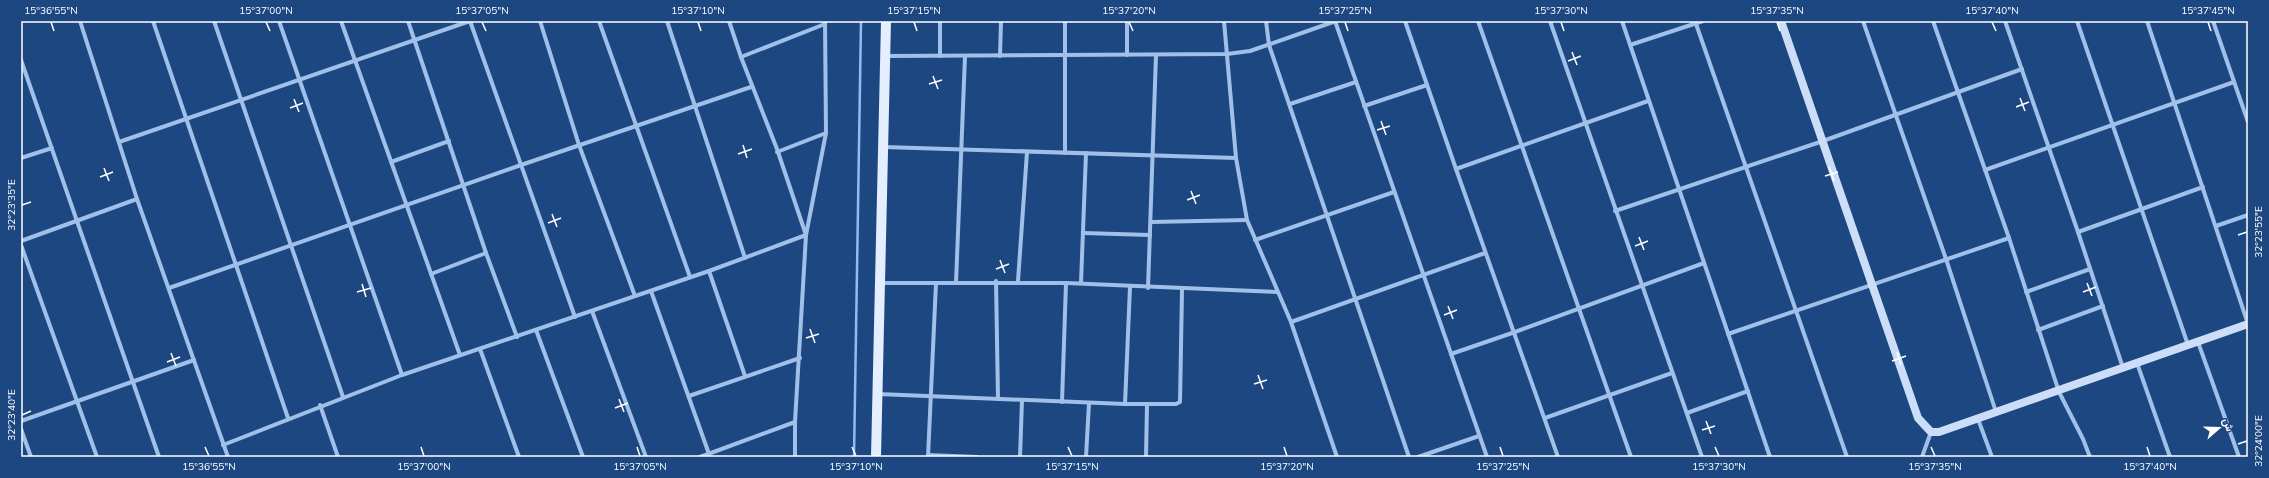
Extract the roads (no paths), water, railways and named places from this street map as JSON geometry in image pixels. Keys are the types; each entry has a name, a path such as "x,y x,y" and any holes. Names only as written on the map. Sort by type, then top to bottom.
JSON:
{"main road":[{"path":"876,457 886,21"}],"street":[{"path":"80,21 137,199 170,288 228,457"},
{"path":"153,21 185,119 288,418"},
{"path":"214,21 343,397"},
{"path":"279,21 402,375"},
{"path":"341,21 460,356"},
{"path":"408,21 486,253 517,337"},
{"path":"119,142 470,21 575,317"},
{"path":"540,21 579,145 635,296"},
{"path":"599,21 690,278"},
{"path":"667,21 745,258"},
{"path":"729,21 751,87 777,152 806,235"},
{"path":"940,21 940,56"},
{"path":"1000,56 1001,21"},
{"path":"1065,21 1065,153"},
{"path":"1127,21 1127,55"},
{"path":"1224,21 1236,158 1247,220 1291,322 1337,457"},
{"path":"1266,21 1269,45 1409,457"},
{"path":"886,56 1227,54 1250,51 1336,21 1364,106 1487,457"},
{"path":"1405,21 1485,253 1545,418 1556,456"},
{"path":"1478,21 1631,457"},
{"path":"1550,21 1702,457"},
{"path":"1622,21 1770,457"},
{"path":"1630,45 1696,22 1703,21"},
{"path":"1781,21 1824,141 1918,418 1931,432 1939,432 2059,392 2248,324 2147,21"},
{"path":"1863,21 1946,259 1996,413"},
{"path":"1934,21 2009,238 2059,392 2083,439 2090,457"},
{"path":"2005,21 2123,368"},
{"path":"2077,21 2188,345"},
{"path":"2214,21 2248,122"},
{"path":"1696,22 1847,457"},
{"path":"741,57 825,23 826,133 806,235 800,358 795,422 795,457"},
{"path":"1148,288 1156,55"},
{"path":"956,283 965,56"},
{"path":"21,60 79,221 159,457"},
{"path":"1615,211 1824,141 2022,69"},
{"path":"1290,104 1356,82"},
{"path":"1985,170 2234,82"},
{"path":"1364,106 1427,85"},
{"path":"170,288 521,165 696,107 751,87"},
{"path":"1456,169 1648,101"},
{"path":"777,152 826,133"},
{"path":"391,162 449,141"},
{"path":"883,147 1236,158"},
{"path":"21,158 52,148"},
{"path":"1018,281 1027,152"},
{"path":"1081,283 1086,154"},
{"path":"2078,232 2203,187"},
{"path":"1255,240 1394,192"},
{"path":"21,241 137,199"},
{"path":"2216,226 2248,215"},
{"path":"1151,222 1247,220"},
{"path":"1083,233 1150,235"},
{"path":"223,445 320,405 402,375 690,278 806,235"},
{"path":"1728,334 1872,283 2009,238"},
{"path":"21,245 96,457"},
{"path":"431,274 486,253"},
{"path":"1291,322 1485,253"},
{"path":"1451,354 1704,263"},
{"path":"2026,292 2090,269"},
{"path":"709,271 745,376"},
{"path":"880,283 956,283 996,281 1066,282 1182,290 1277,292"},
{"path":"996,281 998,399"},
{"path":"1062,402 1066,282"},
{"path":"936,283 932,396 928,456 977,457"},
{"path":"1125,404 1130,286"},
{"path":"878,394 1147,405 1176,404 1180,402 1182,290"},
{"path":"651,291 709,454"},
{"path":"2038,330 2103,306"},
{"path":"592,311 646,457"},
{"path":"536,330 583,457"},
{"path":"2198,342 2240,457"},
{"path":"480,349 519,457"},
{"path":"689,396 800,358"},
{"path":"21,421 194,360"},
{"path":"2136,364 2170,457"},
{"path":"1545,418 1672,372"},
{"path":"1687,413 1748,391"},
{"path":"1020,457 1022,400"},
{"path":"1086,457 1089,403"},
{"path":"320,405 338,457"},
{"path":"1146,457 1147,405"},
{"path":"1978,419 1992,457"},
{"path":"700,457 795,422"},
{"path":"21,429 31,457"},
{"path":"1922,457 1931,432"},
{"path":"1418,457 1479,436"}],"waterway":[{"path":"854,457 861,21"}]}
